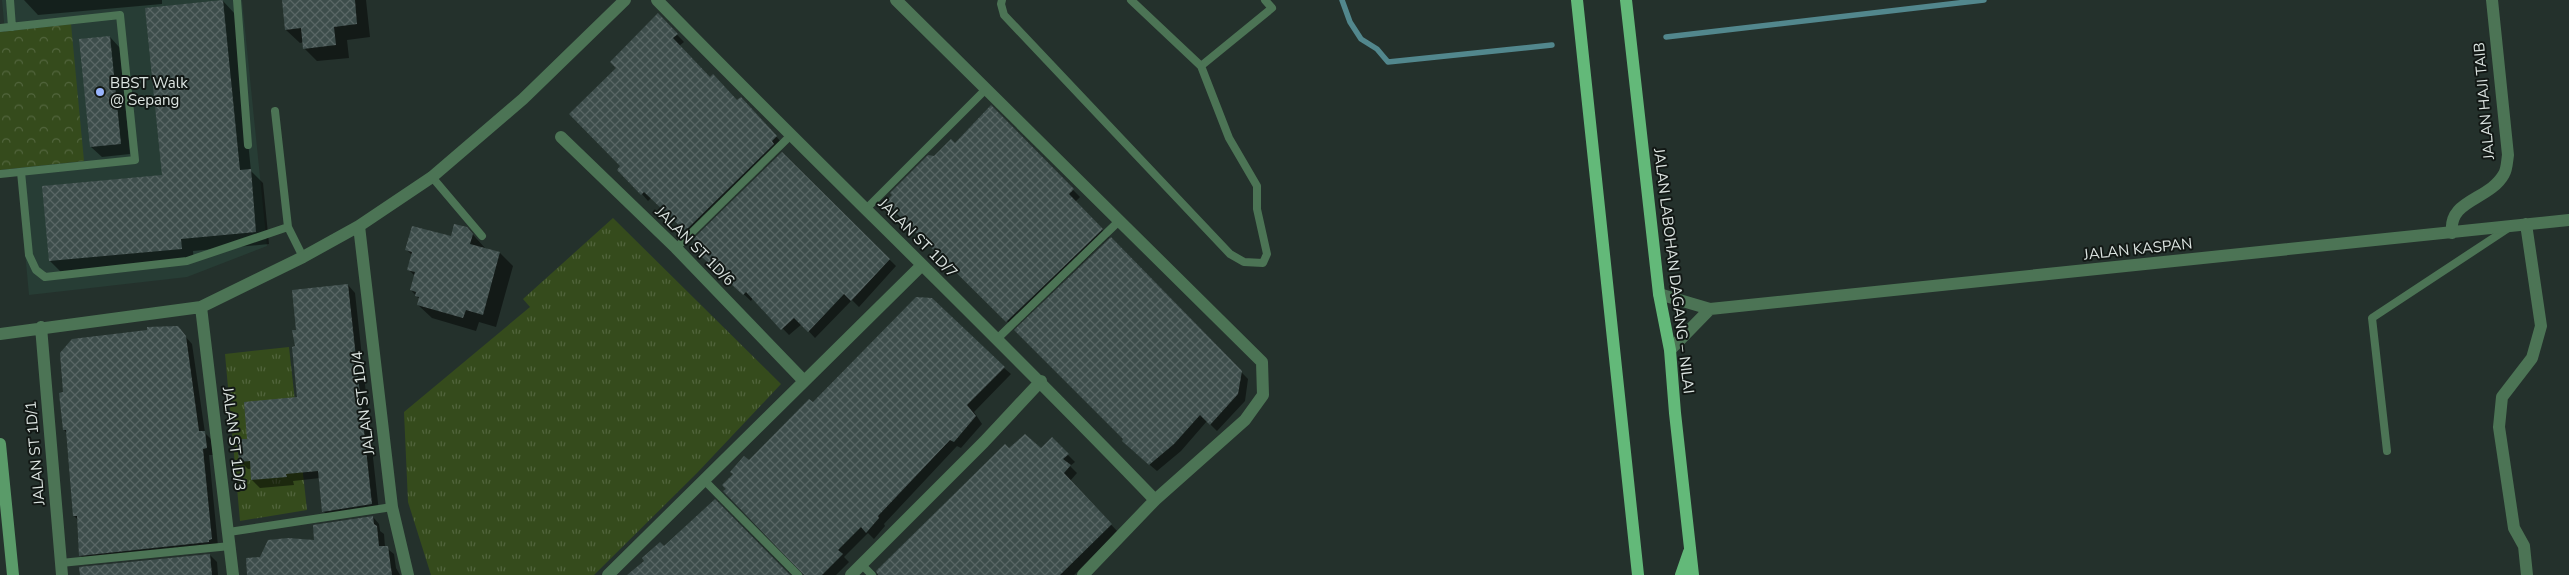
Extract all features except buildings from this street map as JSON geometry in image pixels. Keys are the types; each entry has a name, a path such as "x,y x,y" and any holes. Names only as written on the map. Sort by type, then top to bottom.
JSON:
{"main road":[{"path":"1577,0 1638,575"},
{"name":"JALAN LABOHAN DAGANG ‒ NILAI","path":"1626,0 1660,294 1670,350 1675,413 1694,575"},
{"path":"1681,575 1691,548"}],"street":[{"path":"0,334 201,307 303,257 359,226 432,177 523,99 625,0"},
{"name":"JALAN ST 1D/7","path":"657,0 790,136 866,208 1040,381 1155,500"},
{"path":"896,0 1262,362 1263,395 1244,420 1155,500 1083,575"},
{"name":"JALAN HAJI TAIB","path":"2452,233 2451,223 2454,212 2495,187 2505,173 2508,155 2492,0"},
{"name":"JALAN ST 1D/6","path":"562,137 676,248 803,380"},
{"name":"JALAN KASPAN","path":"1710,309 2569,220"},
{"path":"2526,224 2541,326 2532,358 2502,397 2499,427 2514,528 2524,546 2527,575"},
{"name":"JALAN ST 1D/4","path":"359,226 392,507 408,575"},
{"path":"608,575 803,380 922,265"},
{"path":"1660,294 1710,309 1670,350"},
{"name":"JALAN ST 1D/3","path":"201,307 229,532 232,575"},
{"name":"JALAN ST 1D/1","path":"41,328 61,569"},
{"path":"850,575 984,442 1040,381"},
{"path":"0,444 2,488 13,575"}],"lane":[{"path":"10,0 12,27"},
{"path":"237,0 248,146"},
{"path":"1002,0 1001,4 1004,15 1230,254 1244,262 1263,263 1267,254 1257,208 1256,186 1229,138 1201,66 1131,0"},
{"path":"1201,66 1272,8 1265,0"},
{"path":"0,28 120,15 135,160 0,174"},
{"path":"866,208 986,89"},
{"path":"275,111 288,228 303,257"},
{"path":"676,248 790,136"},
{"path":"21,172 29,255 36,270 45,277 187,261 288,228"},
{"path":"432,177 482,236"},
{"path":"997,339 1119,221"},
{"path":"2387,451 2372,318 2510,226"},
{"path":"704,480 798,575"},
{"path":"229,532 392,507"},
{"path":"61,569 230,546"},
{"path":"861,564 872,575"}],"shaded area":[{"path":"2,0 242,0 267,246 187,277 29,295"}],"green space":[{"path":"71,24 84,161 0,170 0,32"},
{"path":"613,218 781,384 697,473 594,575 431,575 408,502 404,412 530,307 523,299"},
{"path":"289,347 307,510 240,521 225,354"}],"waterway":[{"path":"1342,0 1350,22 1361,39 1377,49 1388,62 1552,45"},
{"path":"1666,37 1984,0"}],"place":[{"name":"BBST Walk @ Sepang","path":"100,92"}]}
